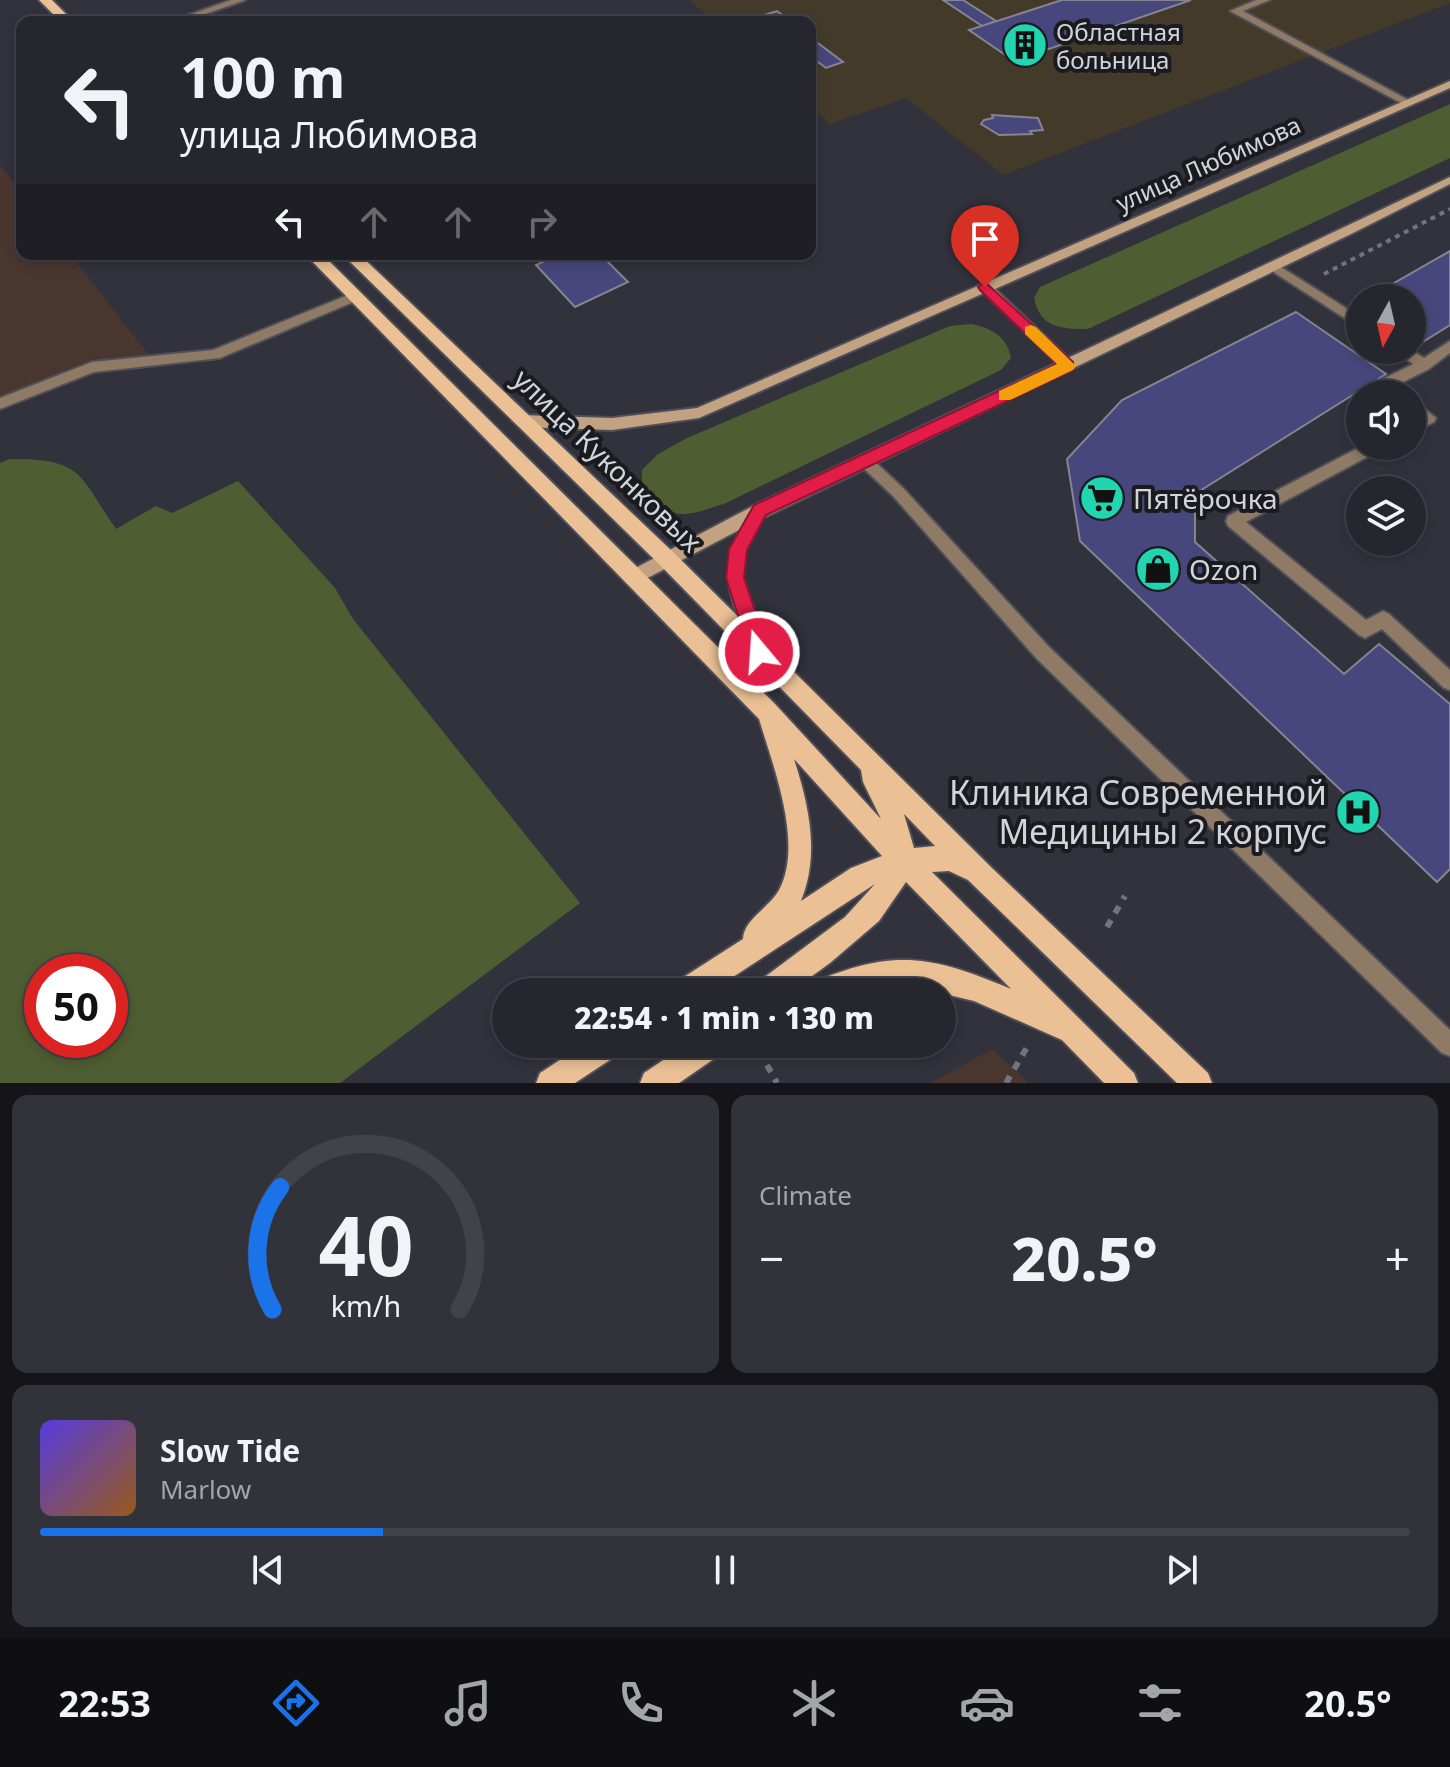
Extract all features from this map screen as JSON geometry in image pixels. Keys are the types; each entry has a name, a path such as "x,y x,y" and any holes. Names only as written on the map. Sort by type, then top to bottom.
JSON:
{"main road":[{"path":"45,0 62,16"},
{"path":"63,0 80,16"},
{"name":"улица Любимова","path":"520,421 612,424 699,413 1450,84"},
{"path":"632,578 760,510 1276,268 1450,180"},
{"path":"319,260 767,712 903,861 1124,1083"},
{"name":"улица Куконковых","path":"356,260 520,421 667,559 984,878 1198,1083"},
{"path":"985,287 1068,366"},
{"path":"759,652 735,578 738,549 760,510"},
{"path":"715,973 763,929 793,891 799,858 798,812 767,712"},
{"path":"786,978 865,918 883,900 903,861 895,827 879,785 836,729"},
{"path":"707,978 860,877 903,861 952,858 984,878"},
{"path":"860,978 875,972 945,978"},
{"path":"956,980 1004,999 1076,1035"},
{"path":"550,1083 588,1058"},
{"path":"654,1083 691,1058"}],"street":[{"path":"192,16 240,0"},
{"path":"1265,0 1235,11 1407,102"},
{"path":"1276,268 1346,314"},
{"path":"0,404 92,367 215,355 353,297"},
{"path":"1394,380 1424,365 1450,346"},
{"path":"1349,460 1234,521 1365,630 1383,619 1450,682"},
{"path":"865,461 898,492 1043,653 1450,1045"}],"path":[{"path":"1302,285 1450,209"},
{"path":"1107,927 1125,896"},
{"path":"1006,1083 1030,1043"},
{"path":"767,1065 777,1083"}],"shaded area":[{"path":"689,0 1450,0 1450,3 1003,175 906,98 830,124 816,112 816,16 707,16"},
{"path":"0,165 16,185 16,260 75,260 149,355 0,409"},
{"path":"992,1049 1029,1083 931,1083"}],"green space":[{"path":"1450,104 1450,158 1088,329 1053,325 1041,316 1034,298 1040,287"},
{"path":"972,324 992,331 1006,344 1011,358 1001,370 712,508 689,514 672,512 642,488 642,470 658,454 687,438 950,326"},
{"path":"10,459 34,460 66,467 85,483 116,529 156,506 172,513 238,481 335,588 353,619 580,903 340,1083 0,1083 0,463"}],"building":[{"path":"943,0 963,0 996,21 982,26"},
{"name":"Областная больница","path":"1062,0 1191,0 1014,61 969,30"},
{"path":"777,11 784,16 765,16"},
{"path":"816,42 843,62 826,68 816,60"},
{"path":"992,115 1038,118 1043,130 1030,131 1032,134 999,135 981,124 993,118"},
{"path":"1450,251 1450,325 1426,340 1426,284 1392,284"},
{"path":"547,260 606,260 628,282 575,307 536,265"},
{"path":"1296,312 1346,346 1346,364 1371,364 1386,374 1376,380 1346,380 1346,399 1195,494 1195,542 1344,674 1379,644 1450,704 1450,869 1437,882 1080,541 1067,459 1122,400"}],"slow traffic":[{"path":"1004,395 1068,366 1031,330"}],"place":[{"name":"Областная больница","path":"1025,45"},
{"name":"Пятёрочка","path":"1102,498"},
{"name":"Ozon","path":"1158,569"},
{"name":"Клиника Современной Медицины 2 корпус","path":"1358,812"}],"route":[{"path":"759,652 735,578 738,549 760,510 1068,366 985,287"}]}
